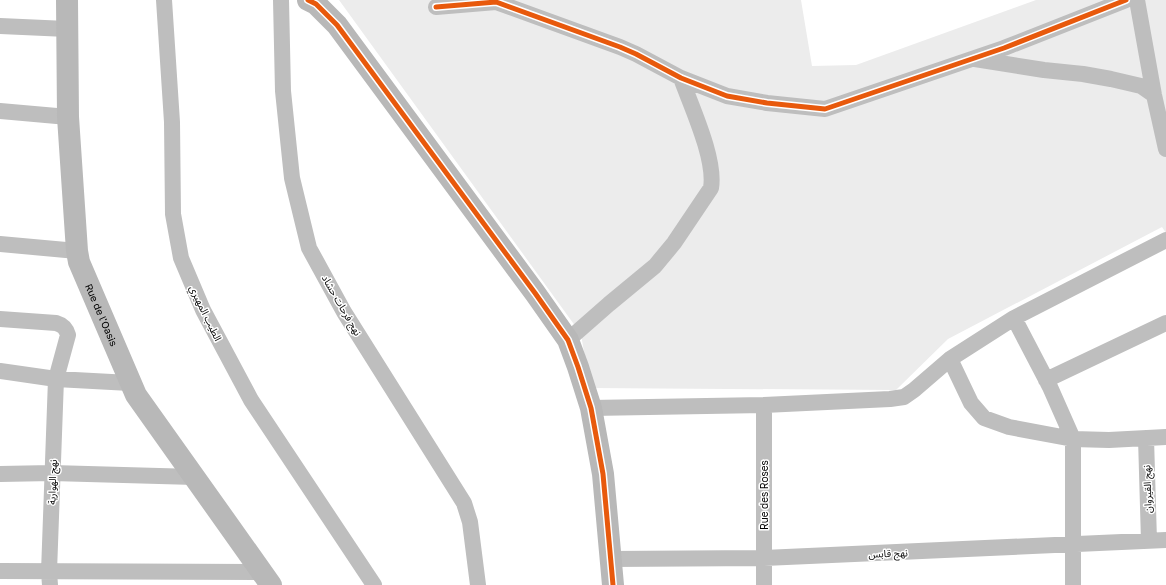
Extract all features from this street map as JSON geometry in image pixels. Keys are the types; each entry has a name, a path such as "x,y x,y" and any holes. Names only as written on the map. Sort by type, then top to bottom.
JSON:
{"street":[{"name":"Rue de l'Oasis","path":"67,0 68,117 76,251 79,262 136,395 267,579"},
{"name":"الطيب المهيري","path":"164,0 172,122 173,214 181,258 203,310 251,400 374,585"},
{"name":"نهج فرحات حشاد","path":"281,0 283,91 292,178 309,248 344,312 464,503 470,522 478,585"},
{"path":"308,0 316,4 337,25 568,340 591,408 603,474 613,585"},
{"path":"436,7 496,2 620,47 680,78 727,96 767,103 825,109 1004,48 1126,0"},
{"path":"1137,0 1154,95 1166,149"},
{"path":"0,26 67,29"},
{"path":"973,59 1111,79 1141,86 1154,95"},
{"path":"568,340 655,266 674,243 711,188 713,180 707,151 680,78"},
{"path":"0,111 68,117"},
{"path":"591,408 764,405 904,397 950,359 1014,318 1166,241"},
{"path":"0,244 76,251"},
{"path":"1014,318 1046,380 1073,439 1073,585"},
{"name":"نهج الهوارية","path":"0,319 56,323 62,325 66,329 68,335 56,379 49,578"},
{"path":"1046,380 1166,323"},
{"path":"950,359 972,403 984,418 1009,427 1073,439 1109,440 1166,438"},
{"path":"0,370 56,379 130,383"},
{"name":"Rue des Roses","path":"764,405 764,585"},
{"name":"نهج القيروان","path":"1146,438 1149,541"},
{"path":"0,474 52,473 195,477"},
{"name":"نهج قابس","path":"610,559 764,558 1166,540"},
{"path":"0,571 49,578 267,579"}],"shaded area":[{"path":"339,0 801,0 812,66 856,65 1036,0 1166,0 1166,233 1162,227 948,339 896,390 590,388 581,334"}],"cycle path":[{"path":"308,0 316,4 337,25 568,340 591,408 603,474 613,585"},
{"path":"436,7 496,2 620,47 681,78 727,96 767,103 825,109 1004,48 1126,0"}]}
